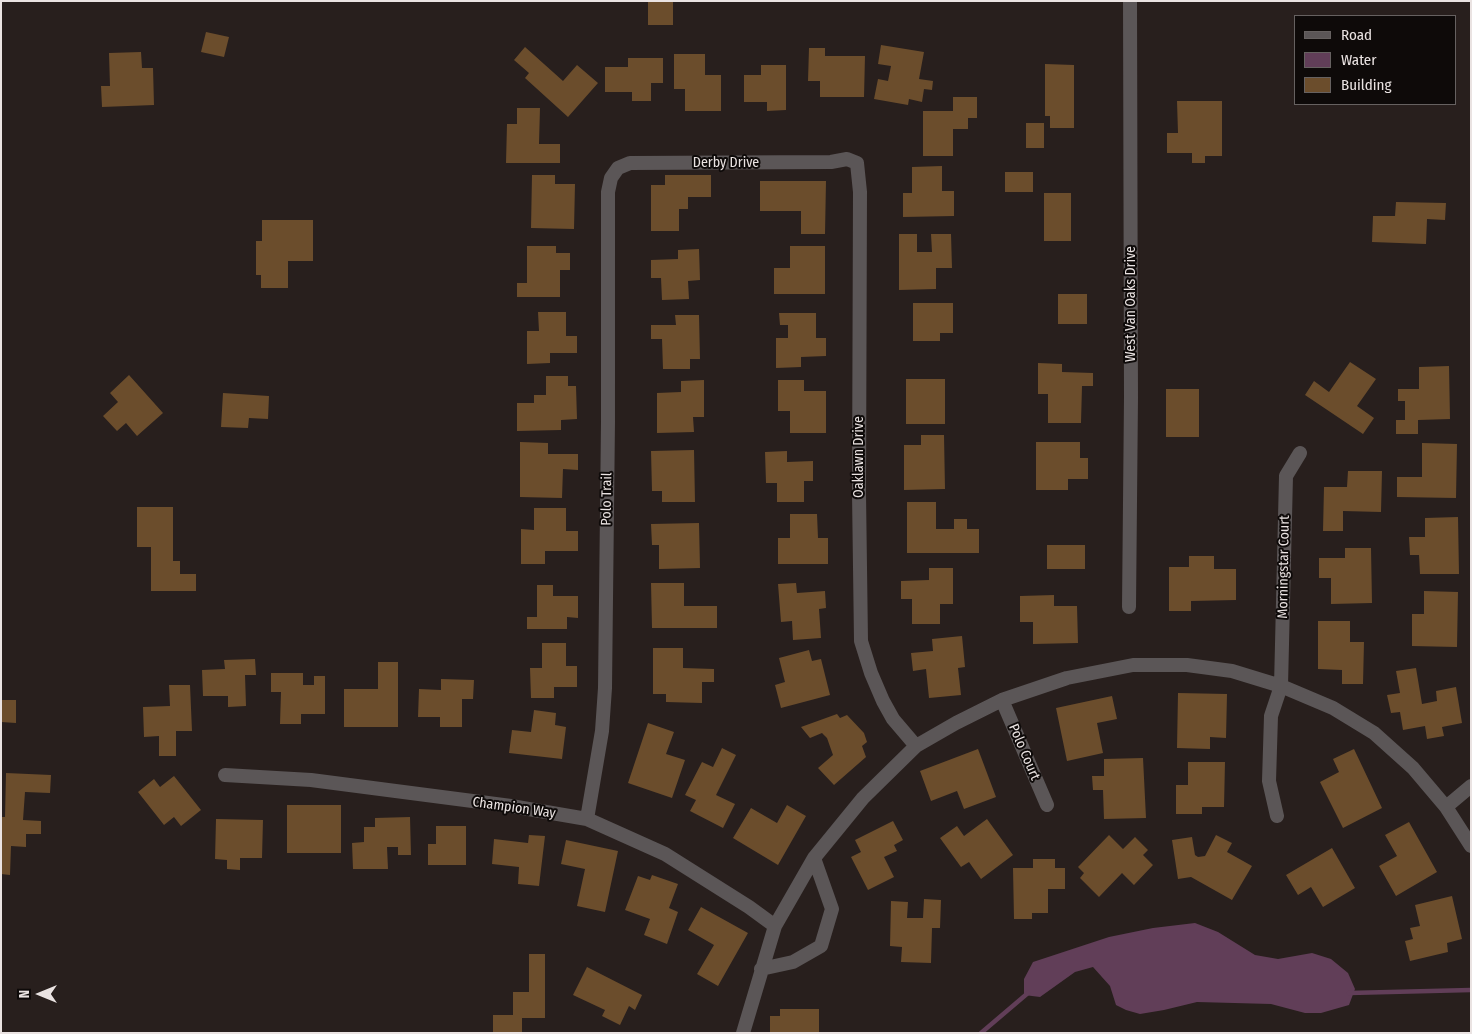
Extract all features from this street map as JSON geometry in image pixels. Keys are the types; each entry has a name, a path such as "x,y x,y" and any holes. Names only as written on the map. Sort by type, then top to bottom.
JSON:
{"street":[{"name":"West Van Oaks Drive","path":"1128,607 1131,397 1130,1"},
{"name":"Derby Drive","path":"611,178 618,168 630,163 831,162 847,159"},
{"name":"Oaklawn Drive","path":"847,159 857,163 860,192 859,493 861,641 870,673 883,701 893,719 916,746"},
{"name":"Polo Trail","path":"587,818 602,731 605,688 608,192 611,178"},
{"name":"Morningstar Court","path":"1277,816 1269,781 1271,716 1281,686 1286,476 1300,453"},
{"path":"743,1033 775,926 814,858 864,798 916,746 1002,700 1067,678 1133,665 1187,665 1232,672 1281,686 1333,708 1374,733 1413,768 1446,807 1471,846"},
{"name":"Polo Court","path":"1002,700 1046,805"},
{"name":"Champion Way","path":"225,775 311,780 511,806 587,818 665,854 775,926"},
{"path":"1446,807 1471,786"},
{"path":"762,969 793,962 821,946 832,909 814,858"}],"water":[{"path":"1195,923 1218,932 1255,955 1278,959 1312,953 1331,959 1348,973 1355,989 1349,1005 1321,1013 1305,1013 1271,1004 1197,1002 1140,1014 1116,1005 1110,986 1093,967 1075,972 1040,997 1024,995 1024,979 1033,962 1109,937 1153,928"}],"building":[{"path":"648,2 673,2 673,25 648,25"},
{"path":"206,32 229,37 224,57 201,52"},
{"path":"881,45 924,52 919,79 933,81 932,90 924,89 922,102 909,99 908,105 874,99 878,79 888,81 891,66 878,64"},
{"path":"525,47 563,81 577,65 598,83 568,117 525,78 529,73 514,60"},
{"path":"809,48 825,48 825,56 865,56 864,97 820,97 820,81 808,81"},
{"path":"141,52 142,68 153,68 154,105 102,107 101,86 110,86 109,53"},
{"path":"674,54 705,54 705,75 721,75 721,111 685,111 685,89 674,89"},
{"path":"628,58 663,58 663,83 651,83 651,101 632,101 632,92 605,92 605,67 628,67"},
{"path":"1045,64 1074,65 1074,128 1050,128 1050,116 1045,116"},
{"path":"761,65 786,65 786,110 767,111 767,102 744,102 744,75 761,75"},
{"path":"953,97 977,97 977,118 968,118 968,129 953,129 953,156 923,156 923,111 953,111"},
{"path":"1177,101 1222,101 1222,156 1205,156 1205,163 1192,163 1192,153 1167,153 1167,133 1178,133"},
{"path":"517,108 540,108 539,144 560,144 560,163 506,163 507,124 517,124"},
{"path":"1026,123 1044,123 1044,148 1026,148"},
{"path":"942,166 942,191 954,191 954,216 903,217 903,193 912,193 912,167"},
{"path":"1005,172 1033,172 1033,192 1005,192"},
{"path":"532,175 555,175 555,184 575,184 574,229 531,228"},
{"path":"665,175 711,175 711,197 688,197 688,209 679,209 679,231 651,231 651,185 665,185"},
{"path":"760,181 826,181 825,234 801,234 801,211 760,211"},
{"path":"1044,193 1071,193 1071,241 1044,241"},
{"path":"1396,202 1446,203 1445,220 1427,219 1426,244 1372,242 1373,216 1395,216"},
{"path":"262,220 313,220 313,261 288,261 288,288 261,288 261,275 256,275 256,241 262,241"},
{"path":"899,234 917,234 917,252 932,252 931,234 951,234 952,268 936,268 936,289 899,290"},
{"path":"527,246 556,246 556,253 570,253 570,270 560,270 560,297 517,297 517,283 527,283"},
{"path":"790,246 825,246 825,294 774,294 774,268 790,268"},
{"path":"699,249 700,280 688,281 689,299 662,300 661,278 651,278 651,260 678,259 678,250"},
{"path":"1058,294 1087,294 1087,324 1058,324"},
{"path":"913,303 953,303 953,333 940,333 940,341 913,341"},
{"path":"538,312 566,312 566,336 577,336 577,353 550,353 550,363 527,364 527,331 539,331"},
{"path":"779,313 816,313 816,338 826,338 826,356 801,357 801,367 776,368 776,338 788,338 788,325 780,325"},
{"path":"675,315 699,315 700,359 690,359 690,369 663,369 662,339 651,339 651,325 676,325"},
{"path":"1350,362 1376,379 1357,406 1374,418 1363,434 1305,395 1314,381 1329,392"},
{"path":"1038,363 1062,364 1062,372 1093,373 1093,386 1082,386 1081,423 1048,423 1048,394 1038,394"},
{"path":"1449,366 1450,419 1418,420 1418,434 1396,434 1396,420 1405,420 1405,401 1398,401 1398,389 1419,389 1419,367"},
{"path":"129,375 163,413 137,436 126,423 117,431 103,416 118,402 110,393"},
{"path":"546,376 568,376 568,386 576,386 577,419 561,420 561,430 517,431 517,403 534,403 534,395 546,395"},
{"path":"906,379 945,379 945,424 906,424"},
{"path":"704,380 704,417 693,417 694,432 657,433 657,393 681,392 681,381"},
{"path":"778,380 804,380 804,391 826,391 826,433 790,433 790,411 778,411"},
{"path":"1166,389 1199,389 1199,437 1166,437"},
{"path":"223,393 269,396 268,419 249,418 248,428 221,427"},
{"path":"921,435 944,435 945,489 904,490 904,445 921,445"},
{"path":"520,442 548,443 548,454 578,454 578,470 563,469 562,498 520,497"},
{"path":"1036,442 1080,442 1080,458 1088,458 1088,479 1068,479 1068,490 1036,490"},
{"path":"1422,443 1457,444 1456,498 1397,497 1397,477 1422,477"},
{"path":"694,450 695,502 662,502 662,491 652,491 651,451"},
{"path":"787,451 787,462 813,461 813,481 804,481 804,502 777,502 777,483 766,483 765,452"},
{"path":"1348,471 1382,471 1381,512 1343,511 1343,531 1323,531 1324,487 1347,487"},
{"path":"907,502 936,502 936,529 954,529 954,519 967,519 967,529 979,529 979,553 907,553"},
{"path":"137,507 173,507 173,561 180,561 180,574 196,574 196,591 151,591 151,547 137,547"},
{"path":"534,508 566,508 566,531 578,531 578,551 545,551 545,564 521,564 521,529 534,530"},
{"path":"790,514 817,514 818,538 828,538 828,564 778,564 778,538 790,538"},
{"path":"1458,517 1459,574 1420,574 1419,555 1410,555 1409,537 1425,537 1425,518"},
{"path":"699,523 700,568 659,569 659,545 652,545 651,524"},
{"path":"1047,545 1085,545 1085,569 1047,569"},
{"path":"1345,548 1371,548 1372,603 1331,604 1331,578 1319,578 1319,558 1345,558"},
{"path":"1189,556 1214,556 1214,569 1236,569 1236,600 1191,601 1191,611 1169,611 1169,567 1189,567"},
{"path":"929,568 953,568 953,604 940,604 940,624 912,624 912,599 901,599 901,581 929,580"},
{"path":"651,583 684,583 684,606 717,606 717,628 652,628"},
{"path":"796,583 797,593 825,591 826,608 819,609 821,638 793,640 792,621 781,622 778,584"},
{"path":"537,585 553,585 553,596 578,596 578,618 567,617 567,629 527,629 527,617 537,617"},
{"path":"1424,591 1458,592 1457,647 1412,646 1412,614 1424,614"},
{"path":"1054,595 1054,606 1077,606 1078,643 1033,644 1033,622 1020,622 1020,596"},
{"path":"1318,621 1350,621 1350,642 1364,642 1363,684 1342,684 1342,670 1318,669"},
{"path":"962,636 965,667 958,668 961,695 929,698 926,669 913,671 911,653 933,651 932,639"},
{"path":"542,643 566,643 566,666 577,666 577,687 554,687 554,698 531,698 530,668 542,668"},
{"path":"653,648 683,648 683,668 714,669 714,682 702,682 702,703 666,702 666,694 653,694"},
{"path":"809,650 812,661 821,659 830,695 781,708 775,685 785,682 779,658"},
{"path":"255,659 256,675 245,675 246,706 228,707 228,696 203,696 202,670 225,669 224,660"},
{"path":"378,662 398,662 398,727 344,727 344,689 378,689"},
{"path":"1416,668 1422,704 1437,701 1436,691 1456,687 1462,723 1442,727 1444,736 1427,739 1425,726 1403,730 1400,712 1391,713 1387,695 1400,693 1396,671"},
{"path":"271,673 303,673 303,685 314,685 314,676 325,676 325,714 301,714 301,724 280,724 281,692 271,692"},
{"path":"441,679 474,680 473,699 462,699 462,727 440,727 440,717 418,717 419,689 441,690"},
{"path":"169,685 190,685 192,731 176,731 176,756 159,756 159,736 144,737 143,707 170,706"},
{"path":"1178,693 1227,694 1226,738 1210,737 1210,749 1177,748"},
{"path":"1112,696 1117,719 1097,723 1103,753 1067,761 1056,708"},
{"path":"1,700 16,700 16,723 1,722"},
{"path":"534,710 556,713 555,725 566,727 562,759 509,753 512,730 531,732"},
{"path":"837,714 840,718 847,715 864,733 867,742 862,746 866,757 834,785 818,768 833,755 827,738 822,733 810,738 801,727"},
{"path":"648,723 674,732 666,754 685,760 672,798 628,783"},
{"path":"722,748 736,755 716,795 735,804 723,828 690,811 696,800 685,795 702,762 713,767"},
{"path":"978,749 996,797 964,809 957,791 931,801 920,771"},
{"path":"1354,749 1382,808 1343,828 1320,782 1339,772 1333,759"},
{"path":"1143,758 1146,818 1104,819 1103,790 1093,790 1092,776 1104,776 1104,759"},
{"path":"1188,762 1225,762 1224,807 1202,807 1202,814 1176,814 1176,785 1188,785"},
{"path":"6,773 51,775 50,793 25,792 23,820 41,821 41,834 26,834 26,847 11,846 10,875 1,874 1,817 5,817"},
{"path":"174,776 201,810 181,826 174,817 164,825 138,792 154,779 160,787"},
{"path":"287,805 341,805 341,853 287,853"},
{"path":"787,805 806,816 778,865 733,838 751,808 777,823"},
{"path":"410,817 411,855 398,855 398,847 387,847 388,869 353,869 352,843 364,842 364,827 375,827 375,818"},
{"path":"216,819 263,820 262,858 240,858 240,870 227,869 227,860 215,859"},
{"path":"987,819 1013,855 981,879 969,862 961,867 940,838 957,826 964,836"},
{"path":"893,821 903,840 894,845 897,851 884,857 894,877 868,890 851,857 861,852 855,840"},
{"path":"1409,822 1437,872 1396,896 1379,866 1397,856 1385,835"},
{"path":"436,826 466,826 466,865 428,865 428,844 436,844"},
{"path":"529,835 545,836 539,886 518,884 519,867 492,864 494,839 528,843"},
{"path":"1109,835 1123,849 1135,837 1148,850 1143,855 1153,865 1134,885 1122,873 1099,897 1080,878 1084,873 1078,867"},
{"path":"1216,835 1232,843 1227,852 1252,866 1232,900 1191,877 1178,879 1172,840 1192,837 1195,855 1198,857 1205,856"},
{"path":"566,840 618,851 605,912 577,906 585,869 561,864"},
{"path":"1332,848 1355,888 1323,907 1311,887 1298,895 1286,875"},
{"path":"1033,859 1055,859 1055,868 1065,868 1065,889 1048,889 1048,913 1032,913 1032,919 1014,919 1013,868 1033,868"},
{"path":"652,875 678,884 669,908 678,912 667,944 644,935 650,919 625,910 638,876 650,880"},
{"path":"1452,896 1462,939 1447,943 1448,952 1410,961 1405,941 1413,939 1410,928 1420,926 1415,905"},
{"path":"924,899 941,900 940,928 932,928 931,963 901,962 902,947 890,946 891,901 908,902 907,918 923,918"},
{"path":"701,907 748,933 718,986 697,974 714,945 688,930"},
{"path":"529,954 545,954 545,1018 522,1018 522,1033 493,1033 493,1015 513,1015 513,992 529,992"},
{"path":"587,967 642,995 635,1010 629,1006 620,1025 602,1016 605,1010 573,995"},
{"path":"780,1009 819,1009 819,1033 770,1033 770,1016 780,1016"}],"waterway":[{"path":"1349,993 1471,990"},
{"path":"981,1033 1028,993"}]}
